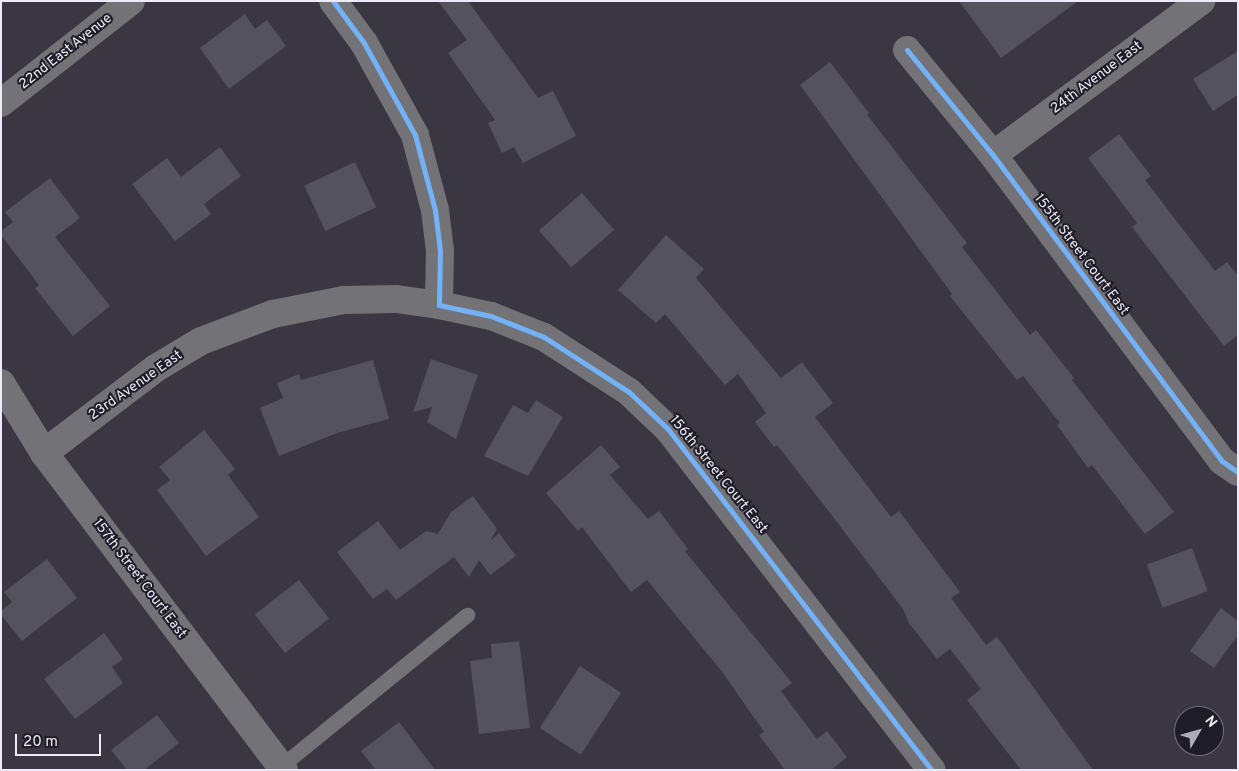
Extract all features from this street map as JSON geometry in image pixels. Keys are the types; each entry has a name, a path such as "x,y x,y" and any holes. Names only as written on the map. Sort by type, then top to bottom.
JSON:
{"street":[{"name":"22nd East Avenue","path":"1,103 131,1"},
{"path":"333,1 364,43 415,135 436,210 440,251 439,305"},
{"name":"24th Avenue East","path":"993,155 1201,1"},
{"name":"155th Street Court East","path":"907,50 993,155 1181,409 1222,461 1238,472"},
{"name":"23rd Avenue East","path":"44,453 156,368 201,341 273,314 344,300 396,300 439,305"},
{"name":"156th Street Court East","path":"439,305 491,316 544,337 629,392 668,429 932,770"},
{"name":"157th Street Court East","path":"1,383 44,453 282,768"}],"lane":[{"path":"282,768 467,615"}],"building":[{"path":"438,1 468,1 538,98 553,91 576,136 523,163 514,147 502,153 488,123 495,120 448,53 467,40"},
{"path":"959,1 1078,1 1001,58"},
{"path":"245,14 255,29 267,20 286,46 229,89 200,48"},
{"path":"1238,51 1238,95 1213,111 1193,79"},
{"path":"830,62 869,113 867,115 967,243 962,247 1030,335 1036,330 1074,378 1072,380 1174,512 1145,534 1092,465 1088,468 1057,425 1060,423 1023,376 1017,380 950,296 952,294 800,85"},
{"path":"1119,134 1151,176 1145,180 1215,271 1227,262 1238,276 1238,335 1224,346 1132,227 1137,223 1088,158"},
{"path":"220,147 241,176 204,204 211,214 175,241 132,184 167,158 181,177"},
{"path":"355,162 376,207 325,231 304,186"},
{"path":"50,178 80,218 55,237 110,306 73,336 35,288 39,285 1,235 1,231 13,222 5,212"},
{"path":"582,193 614,230 571,267 539,230"},
{"path":"666,235 704,269 696,278 781,378 802,362 833,403 815,417 891,517 899,511 960,592 951,598 986,645 997,637 1093,770 1021,770 967,700 981,689 950,649 937,659 909,623 903,609 833,517 777,445 774,447 755,422 766,413 738,374 725,385 665,314 656,323 618,290"},
{"path":"431,359 478,375 456,439 427,422 432,407 413,412"},
{"path":"373,360 389,419 337,433 279,456 260,408 283,398 277,383 299,374 301,380"},
{"path":"536,400 563,417 528,476 484,456 513,405 528,413"},
{"path":"204,430 235,469 228,475 259,517 206,556 157,490 170,480 159,467"},
{"path":"601,445 620,467 610,475 648,519 659,511 688,549 685,551 792,683 781,691 817,739 827,731 847,757 831,770 785,770 759,735 764,732 723,673 647,580 631,592 582,527 578,531 546,493"},
{"path":"473,496 497,529 490,541 499,533 516,556 490,575 479,560 469,577 454,557 396,600 387,589 373,599 337,552 378,521 400,550 426,531 438,534 451,512"},
{"path":"1192,548 1208,591 1163,608 1147,564"},
{"path":"47,559 77,598 22,641 1,615 1,611 12,602 4,592"},
{"path":"299,580 329,619 285,653 255,614"},
{"path":"1221,608 1238,621 1238,635 1214,668 1190,651"},
{"path":"104,633 123,659 112,667 123,683 75,719 44,679"},
{"path":"519,641 530,728 479,734 470,661 492,658 491,644"},
{"path":"580,666 621,693 581,755 540,728"},
{"path":"157,715 179,743 144,770 127,770 111,750"},
{"path":"399,722 435,770 376,770 361,751"}],"cycle path":[{"path":"333,1 364,43 415,135 435,210 440,251 439,305 491,316 544,337 629,392 668,429 932,770"},
{"path":"907,50 993,155 1222,461 1238,472"}]}
